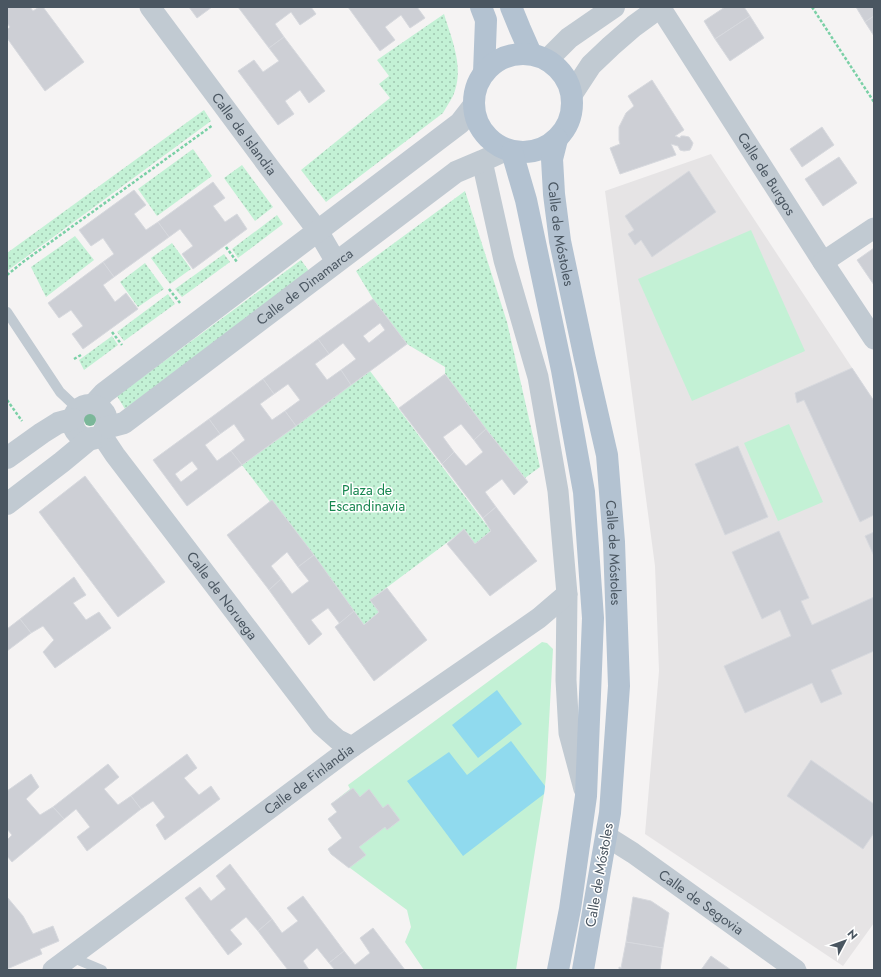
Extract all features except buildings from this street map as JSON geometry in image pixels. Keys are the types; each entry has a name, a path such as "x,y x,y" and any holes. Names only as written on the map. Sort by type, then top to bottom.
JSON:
{"main road":[{"path":"481,7 486,20 484,73"},
{"path":"512,7 520,29 539,57 563,74 572,94 572,110 567,126 557,140 544,149 528,153 509,151 493,143 483,132 476,120 474,105 475,92 479,80 497,61 513,55 539,57"},
{"name":"Calle de Móstoles","path":"557,140 552,159 554,194 560,241 607,455 614,542 619,686 610,813 583,970"},
{"name":"Calle de Móstoles","path":"509,151 526,200 561,363 584,492 593,618 586,796 570,910 558,970"}],"street":[{"name":"Calle de Islandia","path":"150,7 318,231 336,262"},
{"path":"539,57 614,7"},
{"path":"572,94 591,65 634,26 660,7"},
{"name":"Calle de Burgos","path":"660,7 874,339"},
{"path":"7,458 58,423 81,411 460,123 474,105"},
{"name":"Calle de Dinamarca","path":"7,504 99,433 124,423 456,172 509,151"},
{"name":"Calle de Móstoles","path":"482,161 504,260 538,377 558,491 567,594 566,680 569,733 586,796"},
{"path":"823,262 874,228"},
{"path":"101,409 107,420 99,433 87,438 75,431 73,426 81,411 101,409"},
{"name":"Calle de Noruega","path":"99,433 321,725 338,740 352,747"},
{"name":"Calle de Finlandia","path":"54,970 352,747 540,618 567,594"},
{"name":"Calle de Segovia","path":"606,836 633,853 796,970"}],"lane":[{"path":"7,312 60,392 81,411"},
{"path":"71,957 102,970"}],"path":[{"path":"812,7 874,102"},
{"path":"7,275 215,124"},
{"path":"226,247 237,262"},
{"path":"169,289 180,303"},
{"path":"112,332 122,345"},
{"path":"74,359 81,355"},
{"path":"7,400 34,439"}],"shaded area":[{"path":"711,154 874,401 874,923 843,966 645,834 659,671 655,566 605,191"}],"green space":[{"path":"444,14 454,44 458,65 458,75 453,96 443,113 326,202 301,170 390,98 379,84 389,76 377,60"},
{"path":"204,110 211,121 7,271 7,253"},
{"path":"193,149 212,176 157,216 138,189"},
{"path":"242,165 273,207 255,221 224,178"},
{"path":"465,191 507,322 540,467 525,478 445,374 445,367 407,344 373,299 356,271"},
{"path":"277,215 283,224 238,258 232,249"},
{"path":"751,230 805,351 692,401 638,279"},
{"path":"75,236 94,260 46,297 31,267"},
{"path":"172,243 191,269 170,284 151,258"},
{"path":"224,254 230,262 182,297 175,289"},
{"path":"301,260 309,271 125,409 117,396"},
{"path":"145,263 164,289 138,307 120,282"},
{"path":"168,294 175,304 124,341 117,332"},
{"path":"112,336 118,345 84,370 79,360"},
{"name":"Plaza de Escandinavia","path":"370,371 491,531 475,544 464,530 370,600 379,612 364,625 242,465"},
{"path":"789,424 823,502 778,521 744,443"},
{"path":"542,642 547,643 553,649 546,777 516,970 424,970 405,942 411,927 407,910 331,854 328,849 342,838 328,819 337,812 331,804 350,789 348,785"}],"water":[{"path":"497,690 522,724 478,758 452,725"},
{"path":"511,741 545,786 544,794 463,856 407,781 449,752 467,775"}]}
